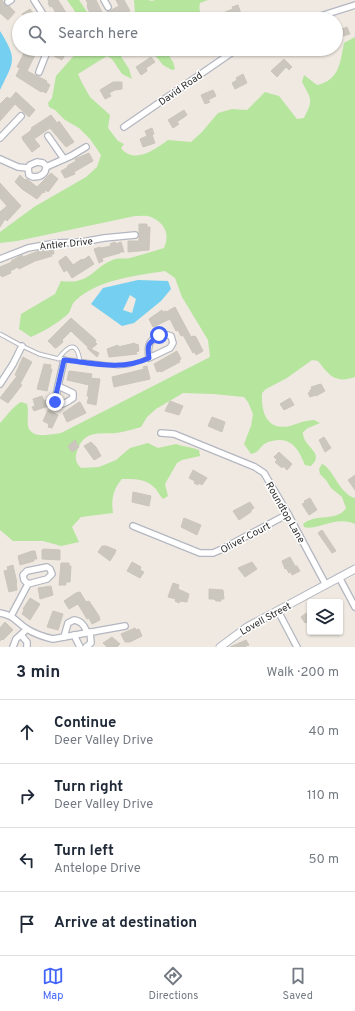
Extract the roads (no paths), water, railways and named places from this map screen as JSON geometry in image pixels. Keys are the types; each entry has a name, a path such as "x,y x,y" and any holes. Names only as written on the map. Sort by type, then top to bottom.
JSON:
{"street":[{"path":"34,0 42,12"},
{"path":"104,0 108,7"},
{"path":"333,12 355,5"},
{"path":"39,72 45,56"},
{"name":"David Road","path":"124,127 227,56"},
{"path":"0,138 21,116"},
{"path":"48,136 64,159"},
{"path":"46,167 86,147"},
{"path":"0,159 18,167 28,168 37,162 43,163 46,167"},
{"path":"28,168 27,171 29,175 38,177 46,171 46,167"},
{"name":"Antler Drive","path":"0,258 28,248 135,235"},
{"path":"164,334 171,336 173,344 170,348 149,358 147,347 150,343 159,335 164,334"},
{"path":"0,384 13,364 22,346"},
{"path":"58,386 61,359"},
{"name":"Roundtop Lane","path":"161,433 174,434 255,467 264,473 326,585"},
{"name":"Oliver Court","path":"133,526 200,553 213,553 288,514"},
{"path":"11,616 28,584 47,579 52,574 50,569 47,567 27,571 24,575 24,580 28,584"},
{"name":"Lovell Street","path":"220,647 247,627 355,569"},
{"path":"340,577 355,607"},
{"path":"278,611 297,647"},
{"path":"0,613 11,616 27,629 53,639 125,626"},
{"path":"64,637 68,623 74,620 79,621 88,632 91,643 86,647"},
{"path":"13,647 16,640 27,629"},
{"path":"21,635 27,642 27,647"},
{"path":"74,635 80,647"}],"lane":[{"path":"0,334 39,354 61,359 118,366 129,365 149,358"},
{"path":"61,359 66,349 72,347 78,351 80,362"}],"water":[{"path":"0,31 10,48 12,60 11,66 0,90"},
{"path":"138,280 168,281 171,289 161,301 134,323 122,326 91,304 103,288","holes":["130,295 136,299 132,313 123,310"]}]}
